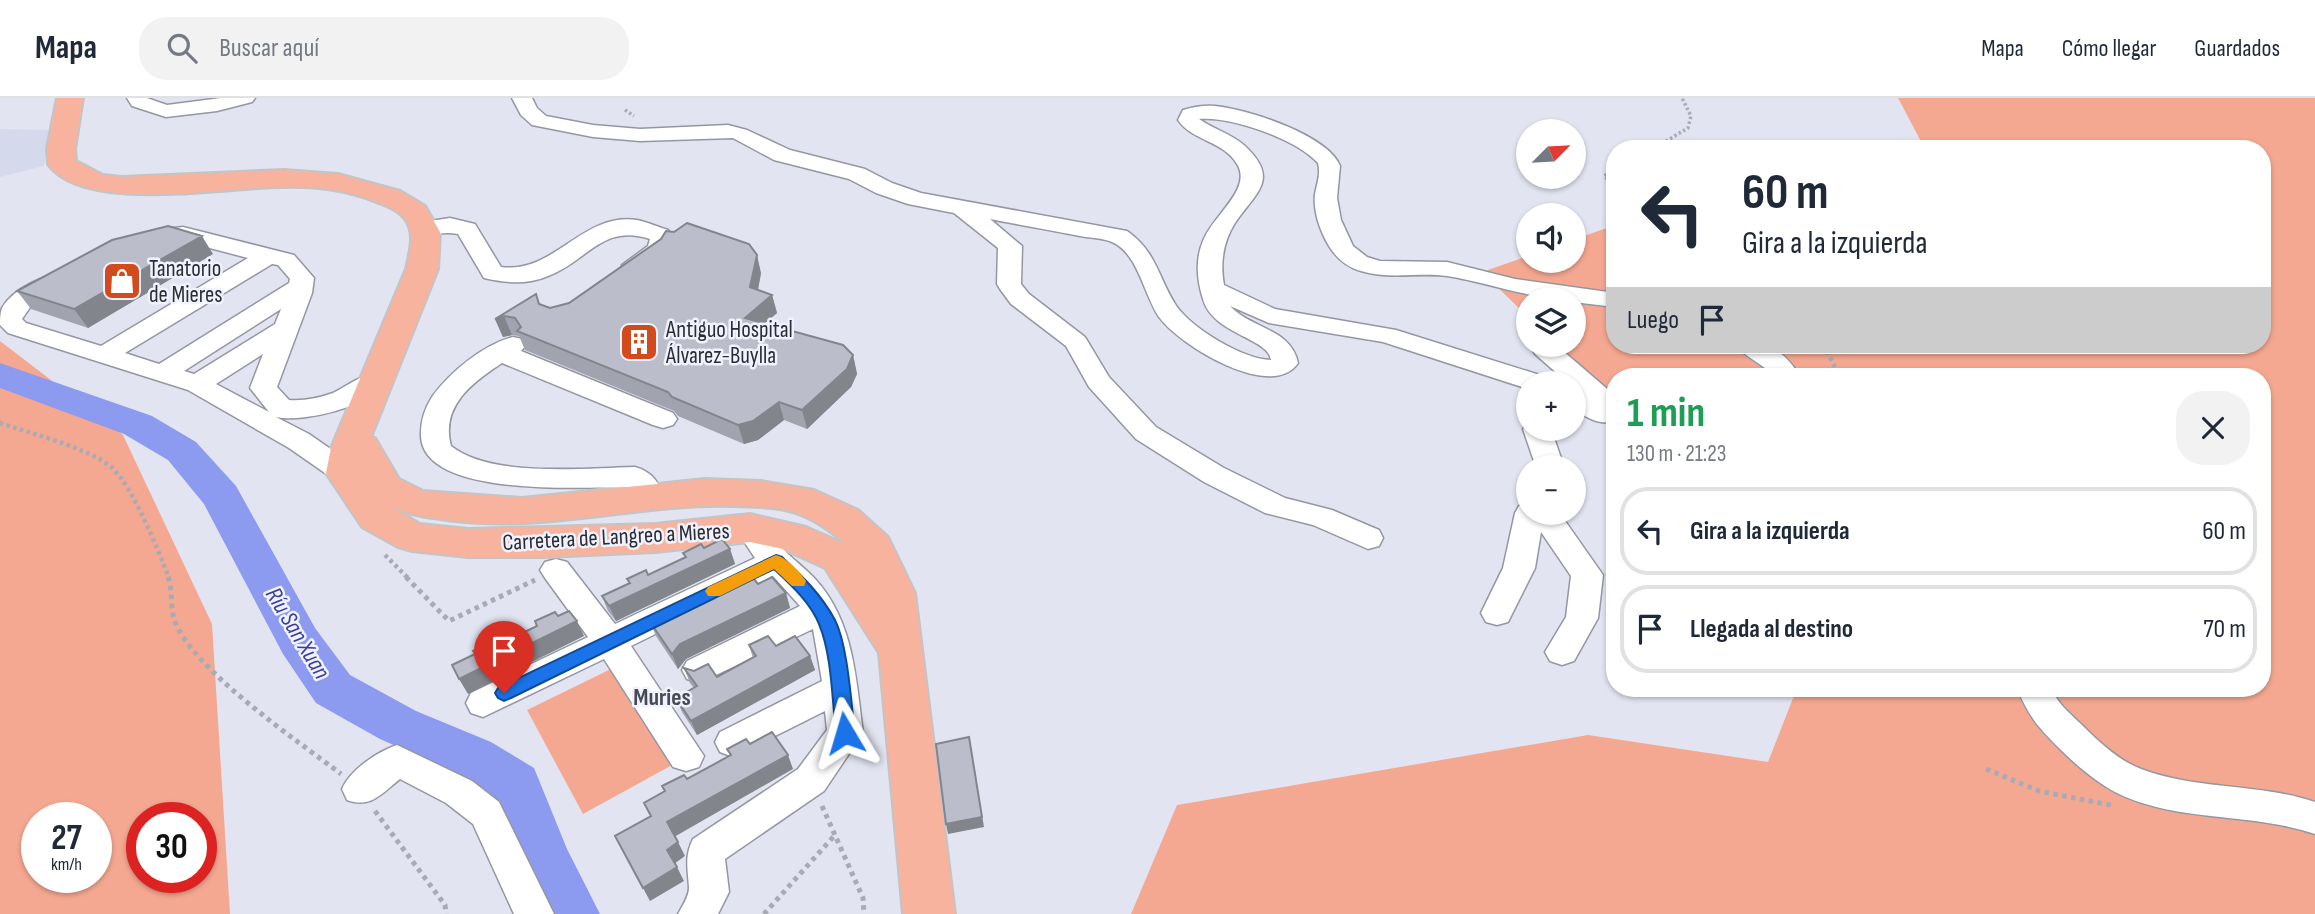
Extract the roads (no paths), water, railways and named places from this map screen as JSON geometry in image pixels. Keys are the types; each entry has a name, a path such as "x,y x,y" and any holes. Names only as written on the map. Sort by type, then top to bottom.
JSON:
{"main road":[{"path":"71,98 61,149 62,164 75,173 106,184 280,179 335,182 376,190 407,204 425,228 426,245 422,270 349,448 345,473"},
{"name":"Carretera de Langreo a Mieres","path":"355,436 386,488 416,503 522,511 705,492 761,494 800,499 844,520 874,547 894,593 929,914"},
{"name":"Carretera de Langreo a Mieres","path":"345,473 376,517 412,537 565,556 655,538 750,528 792,537 839,558 899,649"},
{"path":"705,492 736,506 750,528 775,511 800,499"},
{"path":"565,556 637,523 648,511 649,498"}],"street":[{"path":"137,98 139,102 166,111 245,98"},
{"path":"522,98 528,111 539,121 593,131 640,135 728,131 740,134 782,155 857,174 884,188 916,198 1119,236 1133,245 1145,260 1170,315 1186,331 1256,368 1275,370 1282,366 1285,363 1283,352 1276,344 1239,325 1221,312 1213,289 1209,254 1228,216 1251,188 1251,169 1235,148 1188,120 1190,114 1220,112 1245,119 1319,152 1328,162 1331,174 1326,200 1336,237 1348,256 1365,265 1389,270 1437,268 1474,274 1512,286 1606,299"},
{"path":"960,206 1010,246 1009,284 1020,299 1076,342 1098,381 1146,433 1214,475 1276,506 1321,517 1368,538"},
{"path":"425,228 450,225 467,229 493,273 518,277 552,266 589,240 618,225 632,225 660,235 662,241 657,250 612,279"},
{"path":"140,240 183,234 278,259 302,278 263,388 281,409 323,407 375,381"},
{"path":"116,357 278,259"},
{"path":"81,268 21,301 10,310 9,320 17,328 197,384 299,441 345,473"},
{"path":"163,373 301,286"},
{"path":"1213,289 1269,315 1387,335 1516,376"},
{"path":"197,384 286,328"},
{"path":"649,498 646,487 635,477 488,474 452,463 439,451 433,435 438,404 485,360 506,349 663,419"},
{"path":"1764,354 1780,368"},
{"path":"1554,357 1603,400 1606,410"},
{"path":"226,399 269,374"},
{"path":"1586,406 1606,421"},
{"path":"1497,613 1520,568 1528,525"},
{"path":"1552,525 1587,575 1582,618 1562,652"},
{"path":"698,914 709,892 705,873 706,851 811,779 845,733 828,623 806,589 776,561 750,528"},
{"path":"565,556 610,642 686,756"},
{"path":"483,704 776,561"},
{"path":"699,670 820,611"},
{"path":"733,742 840,687"},
{"path":"2038,697 2043,709 2089,755 2128,781 2168,793 2289,809 2315,818"},
{"path":"360,789 397,761 459,792 486,813 534,914"}],"waterway":[{"name":"Ríu San Xuan","path":"0,375 138,425 182,451 221,496 299,641 333,689 398,725 473,757 516,784 543,857 572,914"}],"place":[{"name":"Tanatorio de Mieres","path":"122,281"},
{"name":"Antiguo Hospital Álvarez-Buylla","path":"639,342"}],"district":[{"name":"Muries","path":"662,697"}]}
